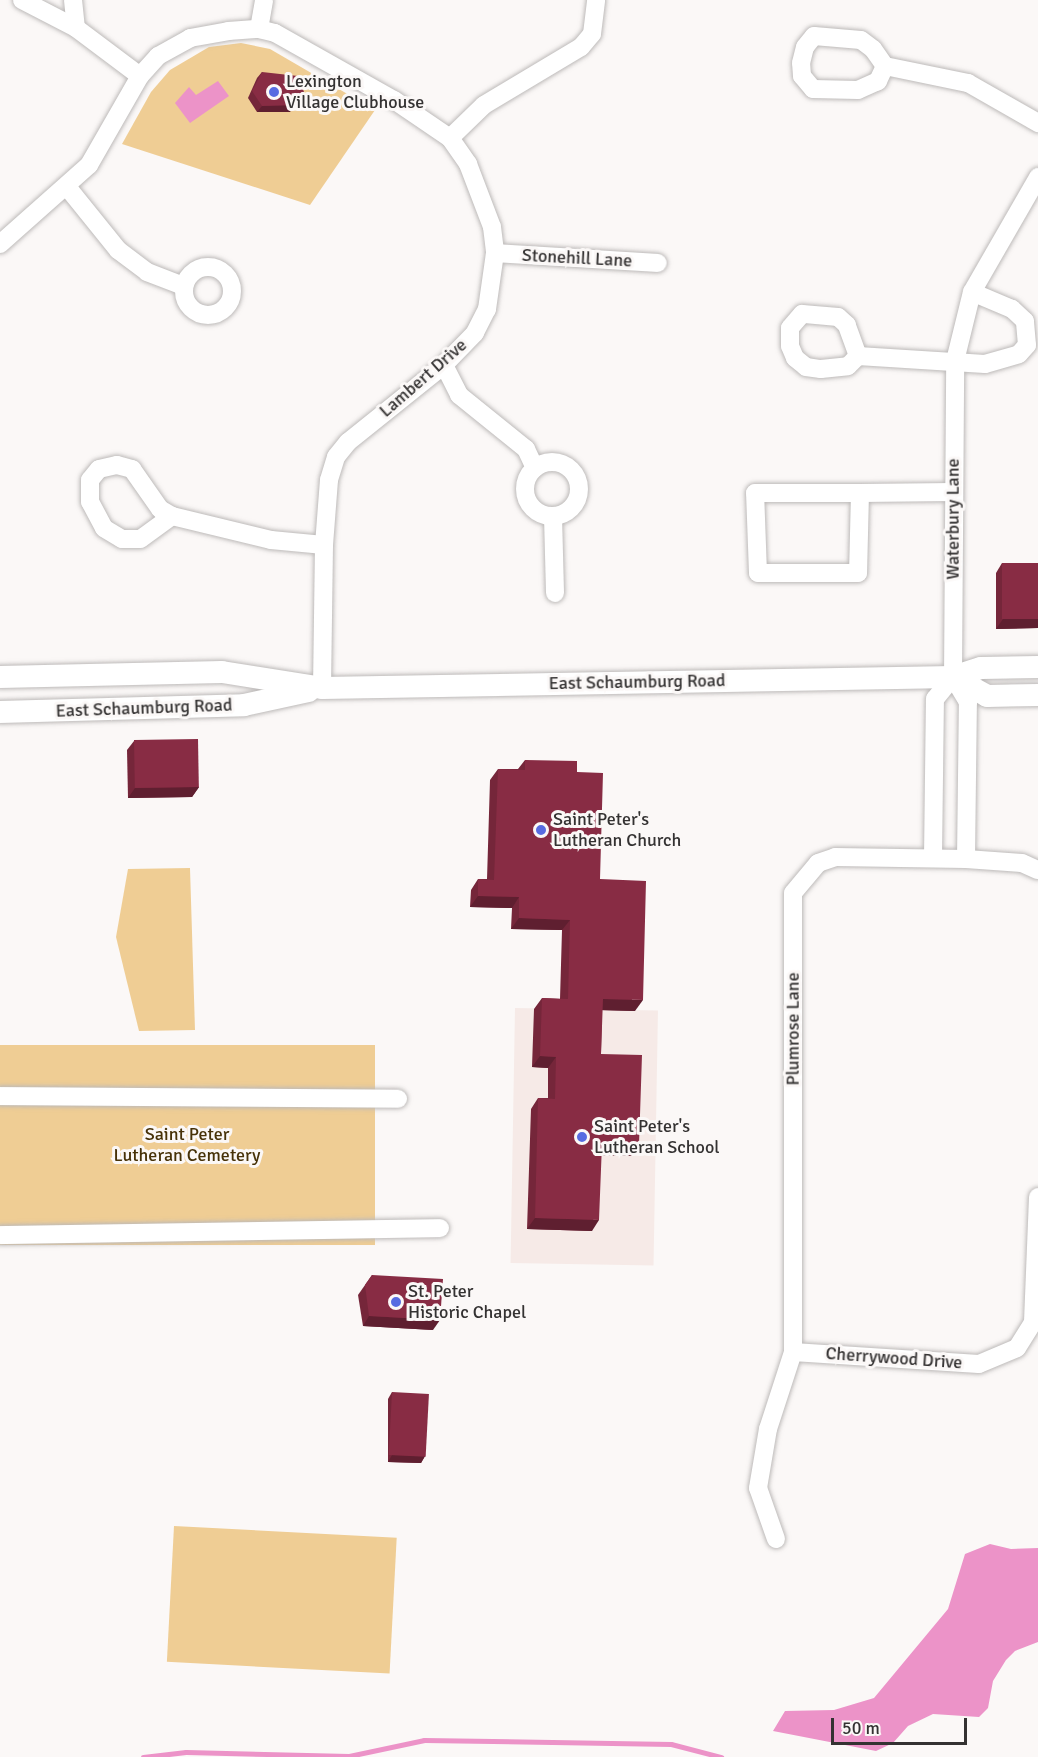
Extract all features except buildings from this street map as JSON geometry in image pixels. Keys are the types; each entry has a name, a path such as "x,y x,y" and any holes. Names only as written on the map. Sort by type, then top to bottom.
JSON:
{"main road":[{"name":"East Schaumburg Road","path":"0,677 222,672 322,688 953,677 981,668 1038,667"},
{"path":"953,677 987,696 1038,695"},
{"name":"East Schaumburg Road","path":"0,712 244,705 322,688"}],"street":[{"path":"22,0 76,28 140,76"},
{"path":"72,0 76,28"},
{"path":"0,244 68,188 89,165 140,76 158,56 189,38 259,29 264,0"},
{"path":"450,138 484,105 581,47 592,34 595,1"},
{"name":"Lambert Drive","path":"259,29 315,54 394,100 450,138 482,195 495,253 487,309 475,333 444,365 348,442 336,457 329,480 324,544 322,688"},
{"path":"885,66 872,85 858,90 824,89 813,88 802,76 801,63 805,47 814,36 861,40 873,49 885,66 968,83 1038,123"},
{"name":"Waterbury Lane","path":"953,677 955,361 972,292 1038,177"},
{"path":"68,188 118,250 147,272 184,286"},
{"name":"Stonehill Lane","path":"495,253 658,263"},
{"path":"858,356 985,364 1005,361 1027,345 1025,321 1012,309 972,292"},
{"path":"444,365 459,395 526,449 535,468"},
{"path":"552,462 561,464 575,476 578,494 570,510 553,516 537,512 527,499 526,482 535,468 552,462"},
{"path":"172,516 140,539 122,539 104,528 90,502 90,480 99,469 117,465 132,469 160,509 172,516 271,540 324,544"},
{"path":"860,493 858,573 758,573 755,493 954,492"},
{"path":"553,516 555,593"},
{"path":"933,858 935,699 953,677 968,702 966,859 1022,863 1038,870"},
{"name":"Plumrose Lane","path":"776,1539 758,1488 768,1429 794,1352 794,893 818,863 835,857 966,859"},
{"path":"0,1096 398,1099"},
{"name":"Cherrywood Drive","path":"794,1352 979,1364 1017,1348 1033,1322 1038,1197"},
{"path":"0,1235 440,1228"}],"shaded area":[{"path":"218,81 229,96 190,123 175,103 189,87 196,95"},
{"name":"Saint Peter's Lutheran School","path":"515,1008 658,1010 654,1265 511,1263"},
{"path":"990,1544 1011,1549 1038,1548 1038,1642 1015,1651 1006,1660 993,1681 988,1708 979,1717 933,1714 908,1726 893,1743 876,1751 773,1731 785,1711 834,1710 874,1698 948,1609 965,1554"}],"green space":[{"path":"241,43 270,49 375,110 310,205 122,144 151,92 170,70 209,47"},
{"path":"190,868 195,1030 139,1031 116,937 128,869"},
{"name":"Saint Peter Lutheran Cemetery","path":"0,1045 375,1045 375,1245 0,1245"},
{"path":"174,1526 397,1538 390,1673 167,1662"}],"waterway":[{"path":"143,1757 186,1752 349,1756 424,1740 671,1744 721,1757"}],"place":[{"name":"Lexington Village Clubhouse","path":"274,92"},
{"name":"Saint Peter's Lutheran Church","path":"541,830"},
{"name":"Saint Peter's Lutheran School","path":"582,1137"},
{"name":"St. Peter Historic Chapel","path":"396,1302"}]}
